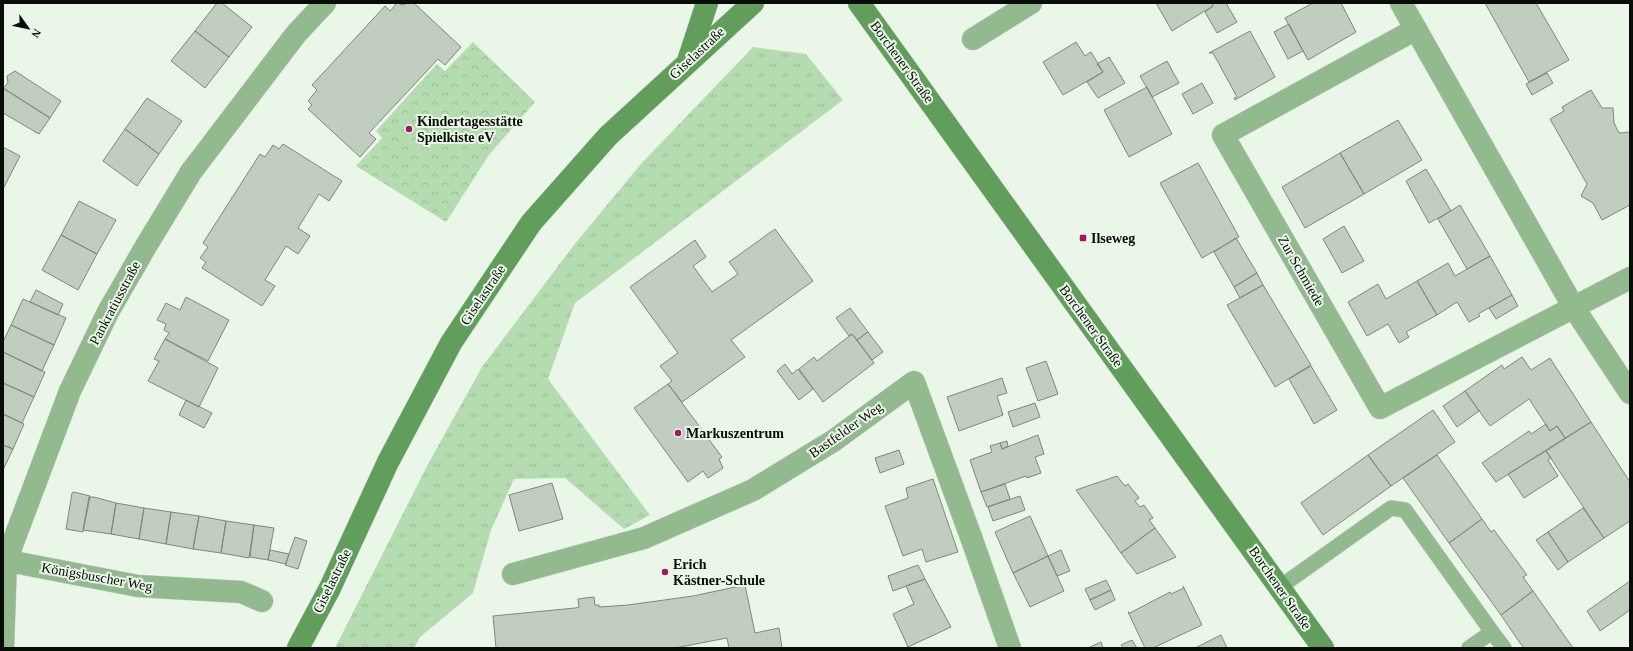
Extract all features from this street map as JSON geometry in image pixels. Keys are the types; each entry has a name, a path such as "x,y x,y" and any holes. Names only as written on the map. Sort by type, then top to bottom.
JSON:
{"main road":[{"path":"688,62 706,3"},
{"name":"Giselastraße","path":"298,648 330,588 388,462 451,343 531,223 608,136 753,3"},
{"name":"Borchener Straße","path":"859,3 1323,648"}],"street":[{"name":"Pankratiusstraße","path":"3,648 5,560 70,392 108,312 191,172 296,34 325,3"},
{"path":"973,39 1031,3"},
{"path":"1401,3 1574,308 1630,393"},
{"name":"Zur Schmiede","path":"1416,29 1224,135 1380,408 1574,308"},
{"path":"1574,308 1630,278"},
{"name":"Bastfelder Weg","path":"513,574 644,538 753,490 834,441 914,382 1010,648"},
{"name":"Königsbuscher Weg","path":"5,560 138,586 241,592 262,601"}],"lane":[{"path":"1280,588 1391,508 1405,510 1504,648"},
{"path":"1469,648 1492,632"}],"green space":[{"path":"473,42 535,102 489,155 446,222 356,166 382,138 376,131 437,64 445,71"},
{"path":"753,47 806,54 843,100 575,303 548,379 650,515 624,529 565,478 514,479 491,530 473,593 420,637 414,648 335,648 428,464 482,367 574,245 640,165"}],"building":[{"path":"217,3 222,3 252,27 229,57 195,31"},
{"path":"397,3 404,5 406,3 414,3 461,47 445,65 438,59 369,133 376,139 360,157 308,109 312,105 308,101 317,90 312,85 385,6 390,11"},
{"path":"1156,3 1212,3 1213,6 1172,31"},
{"path":"1212,3 1226,3 1237,22 1217,33 1205,12 1213,6"},
{"path":"1313,3 1341,3 1356,32 1308,60 1285,18"},
{"path":"1485,3 1536,3 1569,60 1529,82"},
{"path":"1289,24 1303,51 1288,59 1274,32"},
{"path":"195,31 229,57 205,88 171,61"},
{"path":"1250,31 1275,77 1235,100 1234,98 1237,97 1213,53 1209,53"},
{"path":"1076,42 1085,56 1091,52 1103,72 1063,95 1043,62"},
{"path":"1109,57 1125,83 1098,98 1087,82 1103,72 1097,64"},
{"path":"1167,61 1179,83 1152,97 1140,76"},
{"path":"15,71 61,101 50,118 3,88 8,83 7,76"},
{"path":"1547,73 1553,83 1532,95 1526,84"},
{"path":"1202,83 1213,103 1193,114 1182,94"},
{"path":"1147,87 1172,134 1129,157 1104,110"},
{"path":"3,88 50,118 39,134 3,113"},
{"path":"1591,90 1602,108 1613,108 1614,123 1619,133 1630,132 1630,205 1602,220 1593,203 1581,196 1587,184 1550,119 1564,111 1562,107"},
{"path":"147,98 182,121 159,154 125,129"},
{"path":"1398,120 1422,160 1364,194 1340,153"},
{"path":"125,129 159,154 137,186 103,161"},
{"path":"283,144 342,181 329,201 319,194 298,228 310,236 298,254 286,246 265,280 275,286 262,306 202,268 206,262 200,258 208,247 203,243 260,154 265,157 273,145 279,149"},
{"path":"3,147 20,156 3,189"},
{"path":"1340,153 1364,194 1305,228 1282,187"},
{"path":"1198,163 1239,237 1202,258 1160,183"},
{"path":"1426,169 1451,211 1429,223 1406,181"},
{"path":"79,201 116,220 97,254 61,235"},
{"path":"1460,205 1490,256 1467,269 1438,219"},
{"path":"1344,226 1364,261 1342,273 1323,239"},
{"path":"775,229 813,281 731,340 745,357 682,402 668,384 672,381 660,366 678,353 630,287 695,240 706,257 693,266 712,292 738,274 729,262"},
{"path":"61,235 97,254 78,290 42,270"},
{"path":"1236,238 1257,273 1234,287 1214,252"},
{"path":"1490,256 1512,295 1478,314 1480,316 1469,322 1457,302 1437,315 1417,281 1448,263 1455,276"},
{"path":"1257,273 1263,285 1240,298 1234,287"},
{"path":"1417,281 1437,315 1406,332 1409,337 1399,343 1388,324 1367,336 1348,302 1378,284 1386,299"},
{"path":"1263,285 1311,365 1275,387 1227,305"},
{"path":"36,290 63,304 58,315 30,302"},
{"path":"1512,295 1518,306 1496,319 1489,308"},
{"path":"186,297 229,320 208,361 165,339 169,333 164,330 166,324 157,320 166,303 180,310"},
{"path":"23,299 66,318 54,345 11,325"},
{"path":"850,308 868,332 857,340 852,334 849,336 836,318"},
{"path":"11,325 54,345 42,371 3,352 3,342"},
{"path":"868,332 883,352 872,360 857,340"},
{"path":"852,334 874,363 823,402 799,369 814,357 817,361"},
{"path":"165,339 218,368 199,407 148,381 159,361 154,359"},
{"path":"3,352 45,372 34,397 3,383"},
{"path":"1522,357 1531,370 1550,358 1591,422 1565,438 1557,426 1550,431 1529,399 1490,426 1465,391 1502,365 1504,369"},
{"path":"1046,361 1058,394 1038,401 1026,368"},
{"path":"785,364 792,374 798,369 813,389 799,400 777,371"},
{"path":"1311,366 1337,410 1314,424 1289,379"},
{"path":"1002,378 1007,393 997,396 1003,415 959,431 947,397"},
{"path":"3,383 34,397 22,423 3,414"},
{"name":"Markuszentrum","path":"668,384 722,457 719,459 723,468 708,478 703,471 688,482 634,408"},
{"path":"1465,391 1479,411 1457,427 1443,406"},
{"path":"186,400 212,413 204,428 179,415"},
{"path":"1035,403 1040,417 1013,427 1008,412"},
{"path":"1433,410 1455,442 1391,486 1368,455"},
{"path":"3,414 24,424 13,449 3,445"},
{"path":"1591,422 1630,482 1630,521 1604,538 1546,451"},
{"path":"1546,424 1550,431 1557,426 1565,438 1496,482 1482,463 1529,431 1531,434"},
{"path":"1038,435 1044,454 1035,457 1041,473 1027,478 1026,476 981,492 970,460 992,452 990,446 1000,443 1002,449"},
{"path":"1007,441 1008,446 1002,449 1000,443"},
{"path":"3,445 13,449 3,470"},
{"path":"899,450 904,464 880,473 875,458"},
{"path":"1546,451 1551,458 1548,460 1558,476 1524,498 1508,474"},
{"path":"1368,455 1391,486 1323,535 1301,503"},
{"path":"1437,455 1482,519 1449,543 1403,478"},
{"path":"1117,476 1125,486 1128,484 1139,498 1135,501 1140,507 1144,505 1153,518 1149,520 1155,528 1121,553 1076,490"},
{"path":"933,479 958,552 926,562 922,549 903,556 885,506 908,498 906,488"},
{"path":"552,483 563,519 519,531 509,495"},
{"path":"1005,484 1010,499 987,507 981,492"},
{"path":"74,492 90,496 83,532 66,529 72,493"},
{"path":"1020,496 1025,510 993,521 988,507"},
{"path":"89,497 116,503 111,534 83,530"},
{"path":"116,503 144,508 139,539 111,534"},
{"path":"144,508 171,512 166,544 139,539"},
{"path":"1583,508 1604,538 1568,562 1548,532"},
{"path":"171,512 199,516 193,549 166,544"},
{"path":"199,516 226,521 221,553 193,549"},
{"path":"1030,516 1048,556 1013,573 995,532"},
{"path":"1482,519 1491,532 1494,530 1527,575 1523,577 1533,591 1501,615 1449,543"},
{"path":"226,521 254,525 249,558 221,553"},
{"path":"254,525 274,528 268,560 250,557"},
{"path":"1155,528 1176,557 1137,574 1121,553"},
{"path":"1548,532 1568,562 1558,570 1536,540"},
{"path":"295,537 307,541 298,569 285,565"},
{"path":"270,550 289,554 286,564 268,560"},
{"path":"1061,550 1070,571 1057,576 1048,556"},
{"path":"1048,556 1064,591 1030,607 1013,573"},
{"path":"918,565 925,579 893,591 888,576"},
{"path":"925,579 951,627 908,647 893,614 914,604 906,586"},
{"path":"1106,580 1111,590 1090,600 1085,589"},
{"path":"1630,581 1630,610 1600,631 1587,611"},
{"path":"745,585 755,633 779,628 782,648 729,648 727,638 675,648 496,648 493,616 575,608 579,607 578,599 585,598 594,597 595,605 599,605 599,607 628,605 693,596"},
{"path":"1184,588 1202,625 1153,648 1145,648 1128,612 1130,613 1170,592 1171,594"},
{"path":"1111,590 1115,600 1095,610 1090,600"},
{"path":"1533,591 1573,648 1524,648 1520,643 1501,615"},
{"path":"1221,635 1227,648 1195,648"},
{"path":"1132,640 1137,648 1123,648 1121,645"},
{"path":"1101,642 1103,648 1088,648"}],"place":[{"name":"Kindertagesstätte Spielkiste eV","path":"409,129"},
{"name":"Ilseweg","path":"1083,238"},
{"name":"Markuszentrum","path":"678,433"},
{"name":"Erich Kästner-Schule","path":"665,572"}]}
